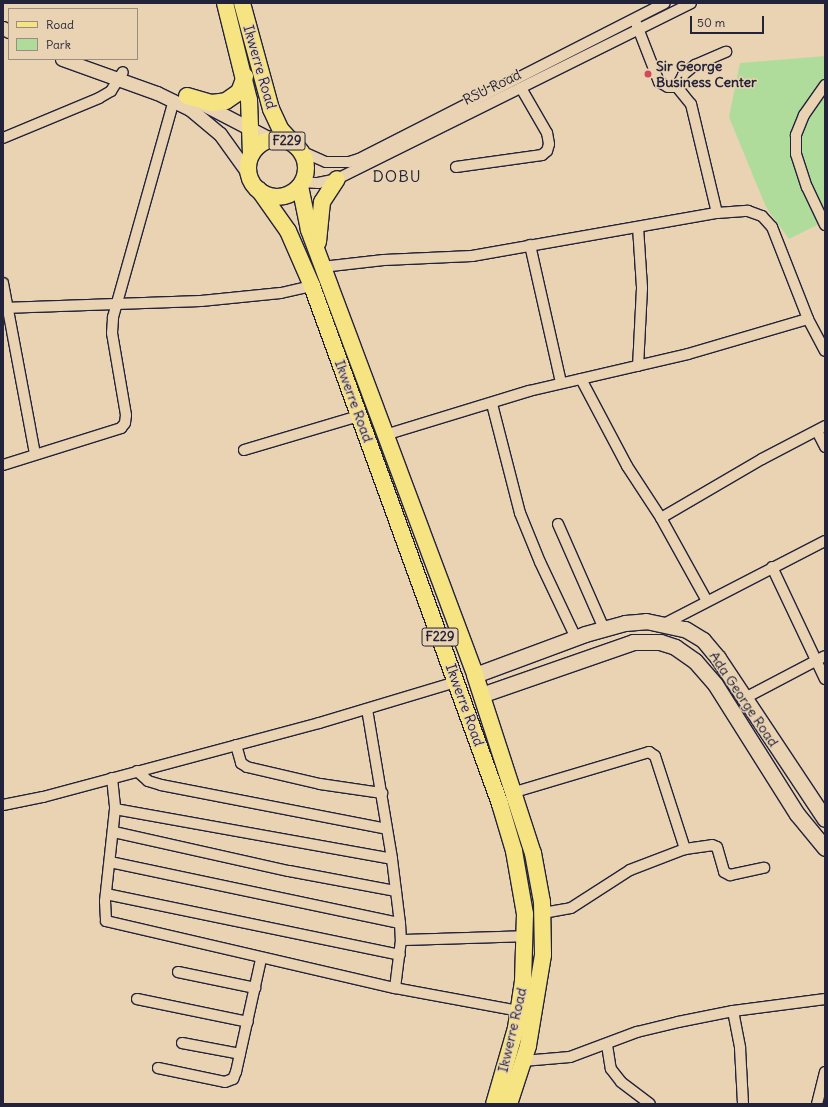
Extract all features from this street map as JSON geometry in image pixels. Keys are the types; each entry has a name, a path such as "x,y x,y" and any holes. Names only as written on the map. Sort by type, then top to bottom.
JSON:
{"main road":[{"name":"Ikwerre Road","path":"225,3 245,76 252,131 251,154"},
{"name":"Ikwerre Road","path":"242,3 271,109 281,130 299,149"},
{"path":"180,98 212,103 226,101 239,92 245,76"},
{"name":"F229","path":"259,190 248,173 251,154 259,144 270,139 280,138 299,149 306,168 301,184"},
{"path":"320,263 318,225 322,202 337,179"},
{"name":"Ikwerre Road","path":"301,184 304,213 320,263 475,675 515,792 533,853 543,913 540,985 523,1061 509,1104"},
{"path":"259,190 276,197 285,196 301,184"},
{"name":"Ikwerre Road","path":"259,190 288,231 312,286 500,804 514,850 523,892 526,936 519,1011 494,1104"},
{"name":"Ada George Road","path":"475,675 576,638 632,622 666,623 685,629 703,640 745,698 825,819"},
{"name":"Ada George Road","path":"481,695 633,642 660,642 675,647 695,661 714,684 797,814 825,848"}],"street":[{"name":"RSU Road","path":"299,149 326,162 349,162 359,159 665,3"},
{"name":"RSU Road","path":"301,184 318,183 337,179 691,3"},
{"path":"634,19 659,82 668,87 677,87"},
{"path":"677,87 684,75 695,65 726,52"},
{"path":"65,60 121,76 180,98 270,139"},
{"path":"89,60 121,76"},
{"path":"3,138 99,98 111,91 121,76"},
{"path":"825,85 804,115 796,135 796,154 807,187 825,225"},
{"path":"677,87 691,104 717,213"},
{"path":"456,167 542,155 547,151 549,144 547,133 521,88"},
{"path":"180,98 211,124 248,173"},
{"path":"3,466 35,454 121,428 125,422 126,415 112,333 116,303 180,98"},
{"path":"320,263 472,256 717,213 748,211 762,216 772,227 808,319 825,351"},
{"path":"638,227 642,288 638,366"},
{"path":"530,246 561,384"},
{"path":"3,282 5,307 35,454"},
{"path":"5,307 201,301 281,293 312,286"},
{"path":"385,435 561,384 688,354 808,319"},
{"path":"581,379 627,466 661,518 707,601"},
{"path":"492,404 520,513 540,562 576,638"},
{"path":"244,450 359,416"},
{"path":"661,518 762,459 821,429 825,447"},
{"path":"558,524 604,629"},
{"path":"666,623 825,541"},
{"path":"772,567 821,658 825,679"},
{"path":"745,698 821,658"},
{"path":"3,805 43,797 236,745 367,709 456,682"},
{"path":"367,709 382,792 400,923 400,955 395,988"},
{"path":"236,745 241,763 246,767 320,784 382,792"},
{"path":"515,792 649,752 655,756 685,849"},
{"path":"137,771 148,781 161,785 387,829"},
{"path":"112,778 115,809 114,832 106,894 106,921 261,959 395,988 519,1011"},
{"path":"115,809 392,859"},
{"path":"114,832 289,871 396,891"},
{"path":"543,913 571,908 630,870 685,849 712,845 717,847 724,872 730,875 764,868"},
{"path":"110,862 400,923"},
{"path":"106,894 400,955"},
{"path":"401,940 526,936"},
{"path":"158,1068 226,1082 233,1079 248,1022 261,959"},
{"path":"178,972 255,988"},
{"path":"137,999 248,1022"},
{"path":"523,1061 570,1057 606,1045 637,1032 733,1011 825,999"},
{"path":"733,1011 740,1048 742,1104"},
{"path":"182,1043 240,1054"},
{"path":"606,1045 611,1069 621,1082 650,1104"},
{"path":"817,1104 825,1072"},
{"path":"489,1104 500,1082"}],"green space":[{"path":"825,56 825,221 789,239 766,207 729,117 740,63"}],"place":[{"name":"Sir George Business Center","path":"648,74"}],"district":[{"name":"DOBU","path":"397,176"}]}
